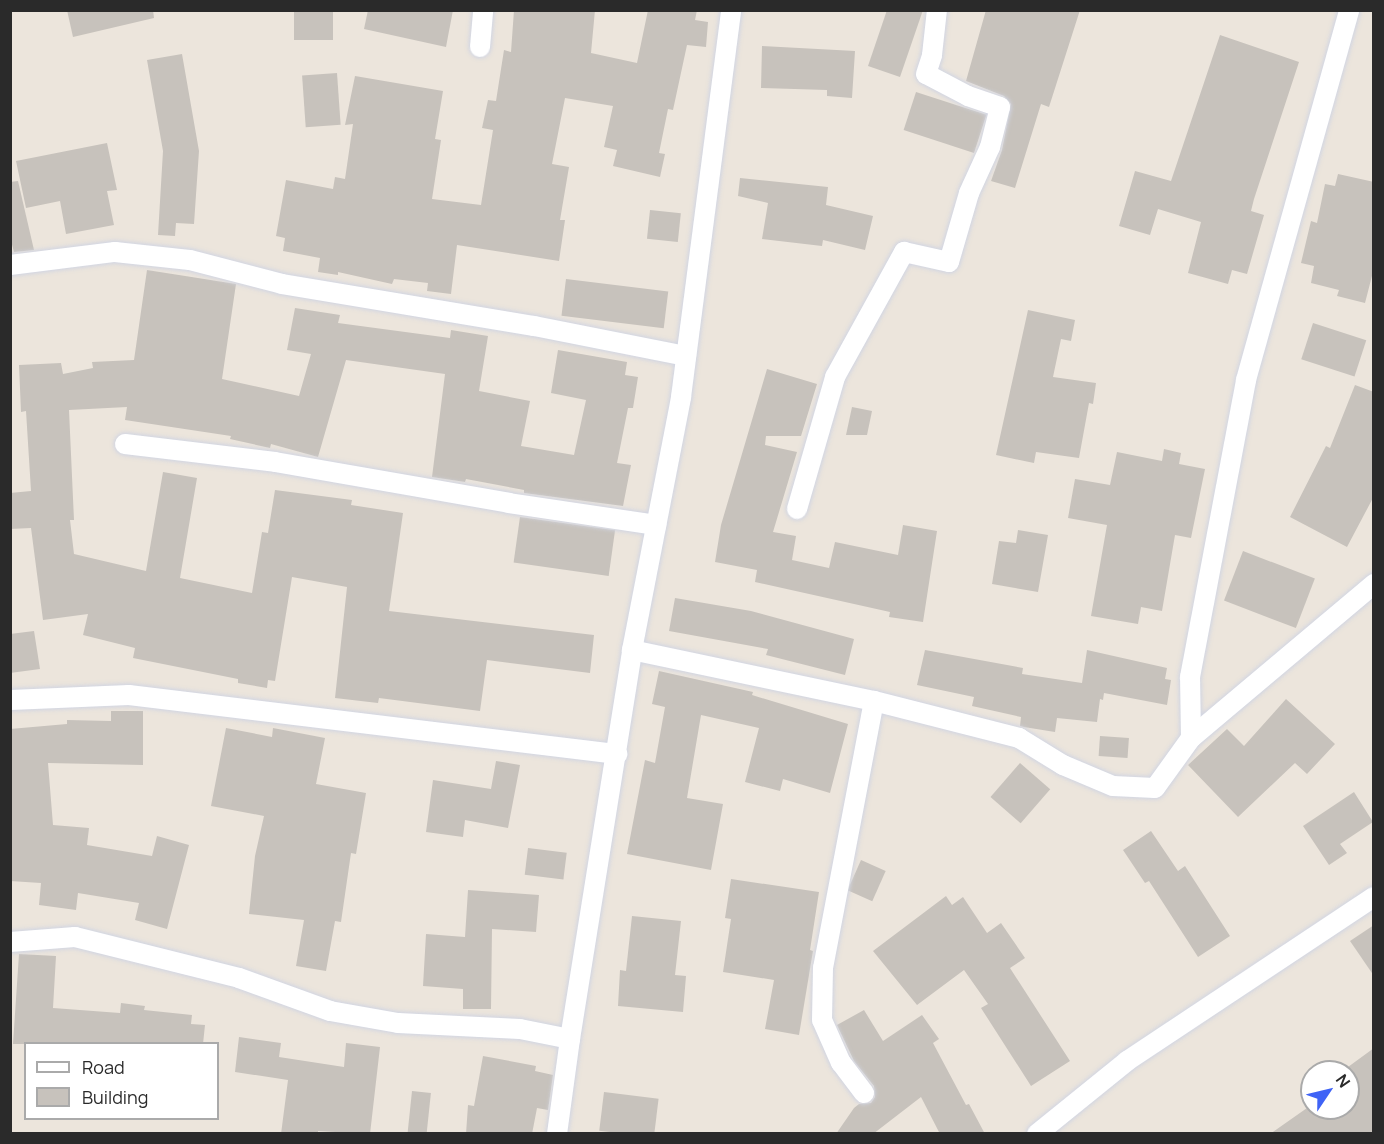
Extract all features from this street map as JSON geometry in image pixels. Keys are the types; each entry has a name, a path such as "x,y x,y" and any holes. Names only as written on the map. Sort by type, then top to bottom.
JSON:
{"street":[{"path":"480,47 483,10"},
{"path":"557,1134 632,650 681,397 731,10"},
{"path":"797,509 835,376 904,252 949,262 969,193 990,147 1000,107 968,96 926,74 932,55 937,10"},
{"path":"1191,738 1190,677 1246,380 1349,10"},
{"path":"10,265 115,252 190,260 282,284 523,324 686,356"},
{"path":"125,444 275,462 509,503 656,525"},
{"path":"632,650 874,701 1019,738 1063,765 1113,786 1155,788 1191,738 1374,584"},
{"path":"10,700 129,695 617,754"},
{"path":"864,1093 841,1063 822,1020 823,968 874,701"},
{"path":"1037,1134 1127,1061 1374,897"},
{"path":"10,942 75,937 239,978 330,1011 398,1023 520,1029 570,1039"}],"building":[{"path":"67,10 153,10 154,18 73,37"},
{"path":"294,10 333,10 333,40 294,40"},
{"path":"368,10 453,10 446,47 364,29"},
{"path":"514,10 595,10 591,53 637,63 648,10 697,10 695,20 708,22 706,47 687,45 673,110 668,109 659,153 665,154 660,177 613,166 617,150 604,147 613,106 565,98 552,164 569,167 560,220 565,220 559,261 457,245 451,294 427,291 428,283 394,279 392,284 338,272 338,275 318,272 320,258 283,251 285,238 276,236 286,180 333,189 335,177 345,179 353,124 345,125 355,76 443,91 435,139 441,140 432,199 481,205 493,130 482,128 488,100 496,101 504,50 511,52"},
{"path":"887,10 923,10 900,77 868,66"},
{"path":"986,10 1080,10 1049,107 1041,104 1015,188 991,181 1002,150 1011,104 1004,96 966,81"},
{"path":"1220,35 1299,62 1251,211 1264,215 1247,274 1232,270 1228,284 1188,273 1201,222 1158,209 1150,235 1119,226 1135,171 1171,181"},
{"path":"762,46 855,51 852,98 827,96 827,90 761,88"},
{"path":"182,54 199,151 194,224 176,223 175,236 158,235 163,151 147,60"},
{"path":"337,73 341,125 306,127 302,75"},
{"path":"916,92 986,115 974,153 904,130"},
{"path":"107,143 117,190 107,191 114,225 66,234 60,201 26,208 16,161"},
{"path":"1338,174 1374,182 1374,268 1365,303 1337,296 1339,290 1311,283 1314,266 1301,263 1311,221 1317,223 1325,184 1335,186"},
{"path":"740,178 828,187 826,205 873,216 865,250 823,240 822,246 762,239 768,203 738,196"},
{"path":"18,181 34,250 14,252 10,237 10,182"},
{"path":"650,210 681,213 678,242 647,239"},
{"path":"147,270 236,284 222,379 299,396 311,354 287,350 295,308 340,315 338,323 450,338 451,330 488,336 479,391 530,401 521,446 574,455 586,400 551,393 558,350 627,362 625,375 638,377 633,408 628,408 617,463 631,465 623,506 524,493 524,490 466,479 465,482 432,477 445,374 346,360 318,457 271,444 270,448 230,439 231,436 125,420 127,407 69,410 74,520 70,520 74,554 146,571 163,472 197,478 180,578 252,593 262,532 268,533 275,490 352,500 351,505 403,513 389,611 594,635 590,673 487,660 480,711 379,698 378,703 335,698 347,587 292,577 275,681 268,680 267,688 238,683 238,679 133,658 135,648 83,635 88,614 43,620 31,528 10,529 10,493 31,491 26,411 21,412 19,365 61,363 63,374 93,368 92,362 134,360"},
{"path":"566,279 668,292 664,328 561,316"},
{"path":"1028,310 1075,320 1071,341 1061,339 1053,377 1096,383 1093,404 1089,403 1079,458 1036,452 1034,463 996,455"},
{"path":"1313,323 1366,340 1355,376 1301,359"},
{"path":"767,369 817,384 801,436 766,436 765,445 797,452 773,532 796,536 792,560 829,568 835,542 898,555 903,525 937,531 923,622 889,617 890,612 755,582 757,570 715,562 721,525"},
{"path":"1355,385 1374,392 1374,496 1347,547 1290,517 1326,446 1330,448"},
{"path":"852,407 872,411 867,435 846,435"},
{"path":"1164,449 1181,453 1179,464 1205,469 1191,538 1175,535 1162,611 1141,607 1138,624 1091,616 1107,525 1068,518 1075,479 1110,485 1117,452 1162,461"},
{"path":"520,517 615,530 609,576 514,563"},
{"path":"1018,530 1048,535 1038,592 992,584 999,541 1016,543"},
{"path":"1243,551 1315,579 1296,628 1224,600"},
{"path":"675,598 751,611 854,639 845,675 766,655 768,649 669,631"},
{"path":"34,631 40,669 10,673 10,634"},
{"path":"925,650 1023,668 1022,674 1082,683 1087,650 1167,668 1165,679 1171,680 1167,705 1104,693 1103,700 1100,699 1097,722 1057,718 1055,732 1024,727 1020,726 1021,717 972,706 974,697 917,685"},
{"path":"659,671 753,692 752,695 848,724 830,793 783,779 780,791 745,782 759,728 701,715 687,798 723,804 711,870 627,854 645,760 655,763 665,707 652,704"},
{"path":"1286,699 1335,744 1307,774 1295,763 1238,817 1188,765 1227,729 1244,746"},
{"path":"111,711 143,711 143,765 48,763 53,825 89,828 87,845 152,856 157,836 189,845 167,929 135,920 139,903 78,893 76,910 39,905 41,883 10,881 10,729 67,724 67,720 111,721"},
{"path":"226,728 272,737 273,728 325,738 316,784 366,793 356,854 351,853 341,922 335,921 326,971 296,966 304,920 249,914 255,856 264,816 211,806"},
{"path":"1100,736 1129,738 1128,758 1099,756"},
{"path":"496,761 520,765 508,828 465,820 463,837 426,832 433,780 491,789"},
{"path":"1020,763 1050,789 1021,823 990,797"},
{"path":"1354,792 1373,822 1340,844 1347,853 1329,865 1303,826"},
{"path":"1151,831 1178,871 1185,866 1230,936 1198,957 1149,881 1145,883 1123,850"},
{"path":"528,848 567,853 563,880 525,875"},
{"path":"861,860 886,871 872,901 848,890"},
{"path":"731,879 819,892 810,950 813,951 799,1035 765,1029 774,980 723,972 731,919 725,918"},
{"path":"468,890 539,895 536,932 492,929 491,1009 463,1009 463,989 423,986 426,934 465,937"},
{"path":"946,896 952,905 963,897 987,933 1001,923 1025,958 1010,968 1070,1061 1031,1086 981,1008 988,1004 964,970 917,1005 873,951"},
{"path":"632,916 681,921 675,975 686,976 683,1012 618,1006 620,970 626,971"},
{"path":"1374,925 1374,976 1350,941"},
{"path":"19,954 56,956 53,1008 120,1013 121,1003 145,1006 144,1010 192,1015 191,1024 205,1025 203,1042 24,1042 24,1044 13,1044"},
{"path":"864,1010 883,1041 922,1015 939,1039 933,1043 966,1105 969,1104 985,1134 940,1134 921,1097 873,1134 836,1134 854,1108 859,1104 871,1103 875,1097 874,1086 854,1061 837,1025"},
{"path":"239,1037 281,1043 279,1057 344,1067 346,1043 380,1047 370,1134 318,1131 318,1134 281,1134 288,1080 235,1072"},
{"path":"1374,1048 1374,1134 1270,1134 1300,1113 1300,1120 1360,1120 1360,1060 1358,1060"},
{"path":"483,1056 536,1066 535,1071 553,1075 548,1110 537,1108 532,1134 466,1134 468,1105 474,1106"},
{"path":"412,1091 431,1093 427,1134 408,1134"},
{"path":"604,1092 659,1099 654,1134 599,1131"}]}
